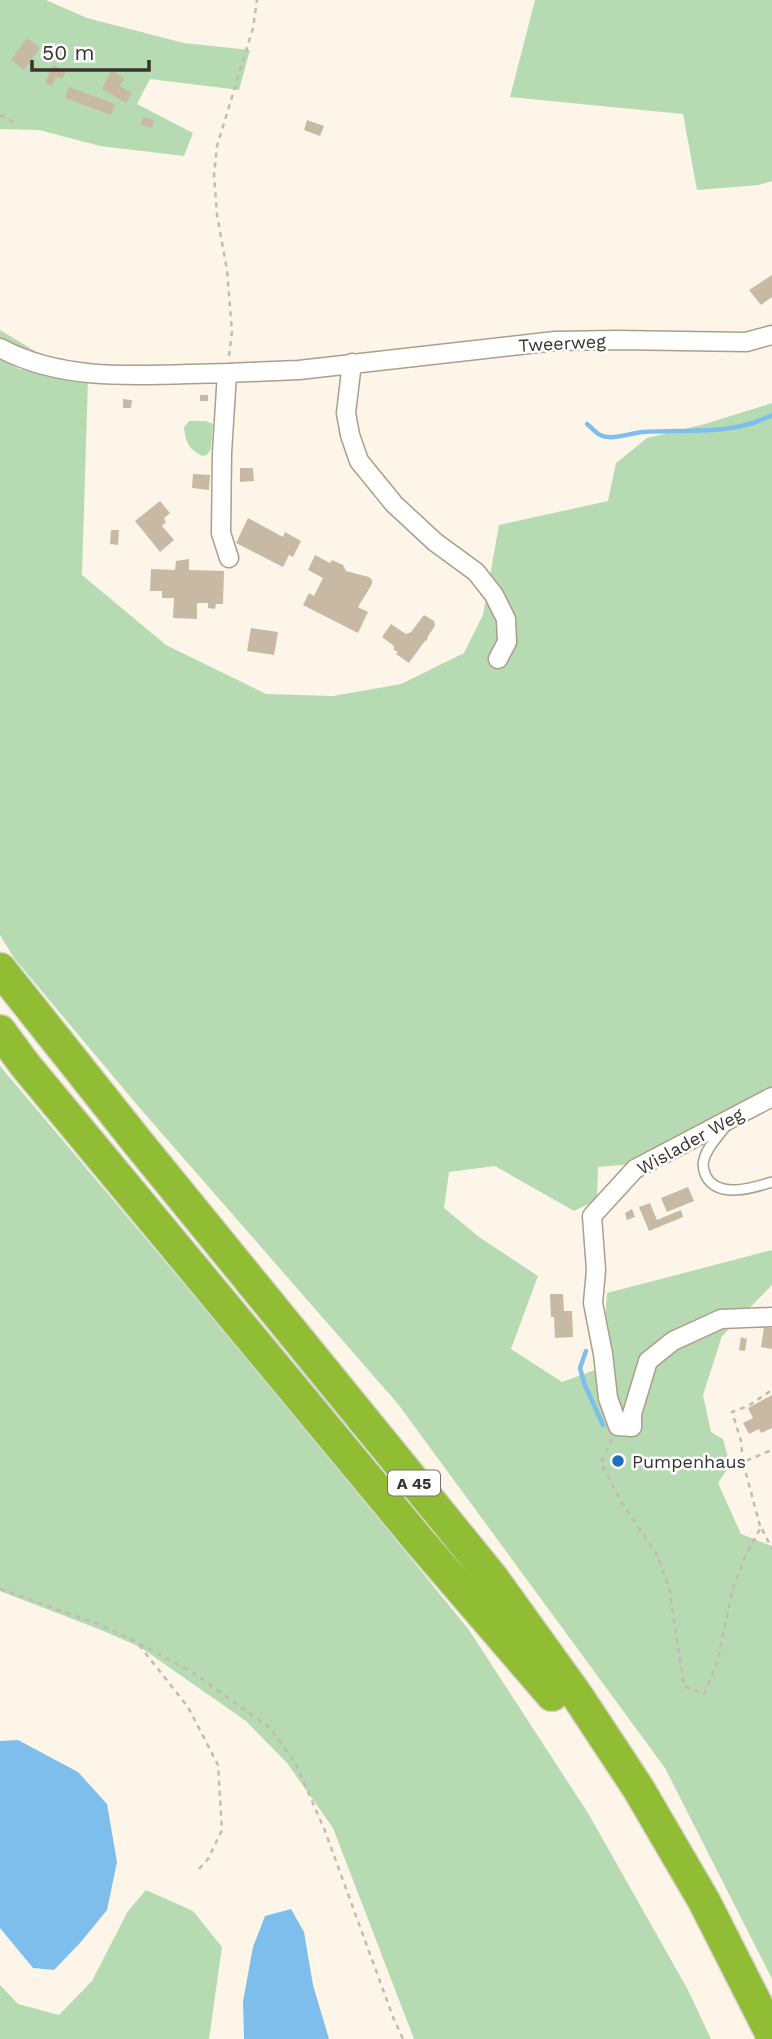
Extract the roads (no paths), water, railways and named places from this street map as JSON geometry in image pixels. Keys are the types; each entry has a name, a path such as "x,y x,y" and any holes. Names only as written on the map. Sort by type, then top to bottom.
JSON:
{"highway":[{"name":"A 45","path":"0,969 491,1576 576,1694 638,1788 697,1889 772,2035"},
{"name":"A 45","path":"0,1031 25,1065 421,1543 526,1662 600,1753 673,1870 763,2039"}],"street":[{"name":"Tweerweg","path":"0,348 40,365 93,375 227,373 299,370 555,341 746,342 772,335"},
{"path":"352,363 346,413 359,461 394,504 435,542 476,572 494,595 506,619 508,642 498,659"},
{"path":"227,373 221,533 229,558"},
{"name":"Wislader Weg","path":"772,1097 635,1169 592,1216 596,1270 593,1303 608,1398 618,1426 632,1427 632,1414 648,1361 673,1341 721,1319 772,1317"}],"lane":[{"path":"0,1038 25,1065"},
{"path":"732,1118 703,1160 704,1173 720,1188 733,1190 772,1182"}],"water":[{"path":"18,1740 78,1772 107,1804 117,1862 107,1910 54,1970 33,1968 0,1928 0,1741"},
{"path":"291,1909 304,1932 313,1985 329,2039 244,2039 243,2001 253,1947 265,1916"}],"waterway":[{"path":"587,424 600,435 615,437 643,432 725,429 756,422 772,415"},
{"path":"586,1351 580,1368 603,1425"}],"place":[{"name":"Pumpenhaus","path":"618,1461"}]}
